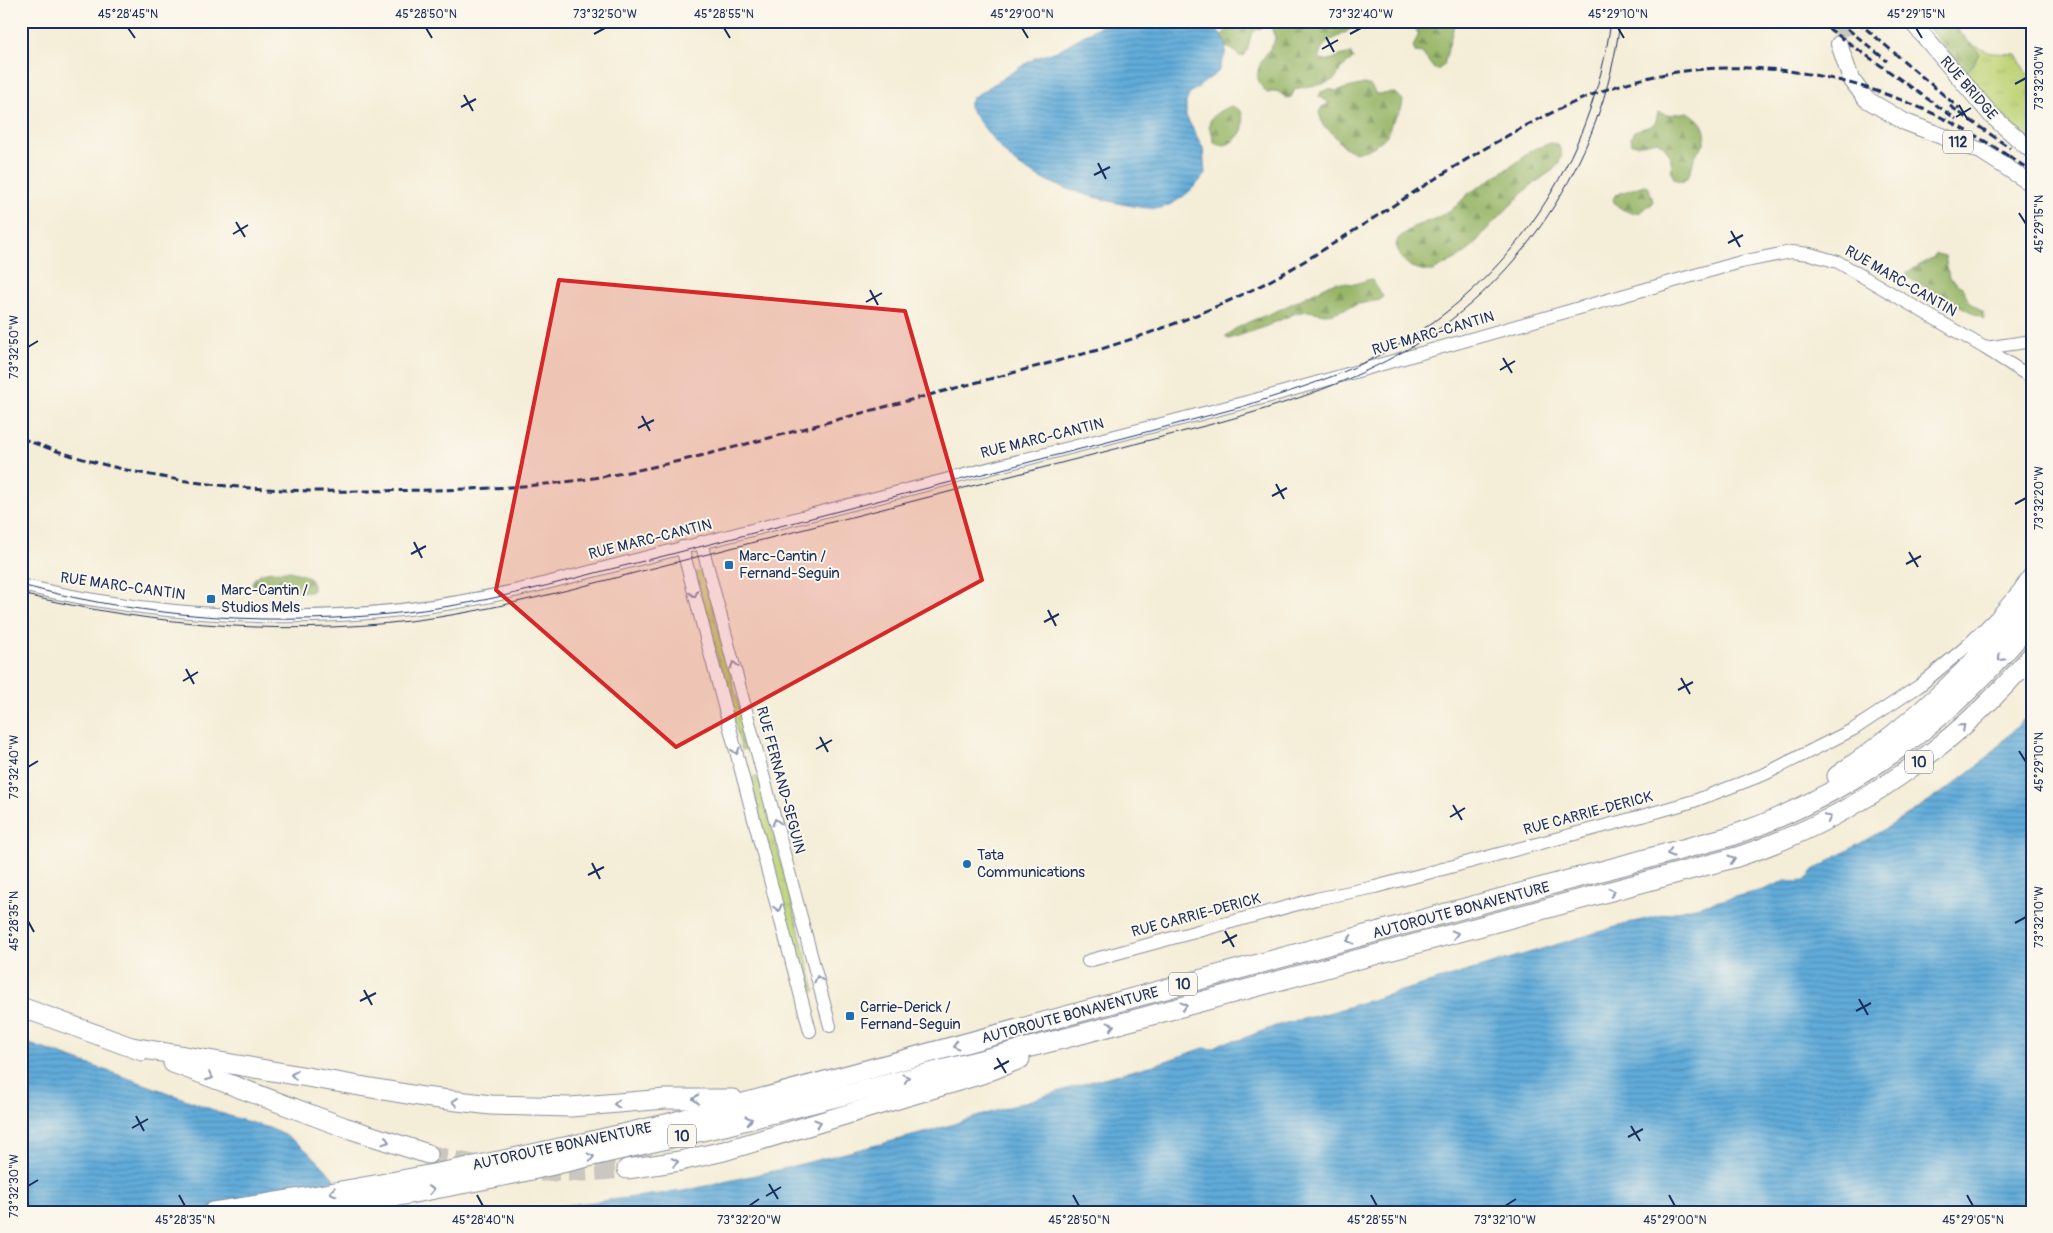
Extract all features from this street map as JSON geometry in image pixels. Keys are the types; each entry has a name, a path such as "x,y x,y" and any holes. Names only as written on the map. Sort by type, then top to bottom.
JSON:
{"highway":[{"path":"1717,840 1767,817 1806,796 1843,772 1885,740 1936,698 1966,670 1998,635 2032,593"},
{"name":"AUTOROUTE BONAVENTURE","path":"315,1212 382,1191 762,1098 1717,840 1758,826 1802,807 1855,778 1894,753 1943,715 2007,651 2032,620"},
{"name":"AUTOROUTE BONAVENTURE","path":"213,1212 514,1174 650,1144 1084,1033 1737,857 1767,846 1845,810 1897,778 1945,742 1974,716 2001,690 2032,655"},
{"path":"21,1007 350,1129 428,1154"},
{"path":"627,1169 709,1155 982,1074 1084,1033"},
{"path":"132,1047 424,1097 491,1105 571,1107 665,1099 762,1098"}],"main road":[{"name":"RUE BRIDGE","path":"1911,21 1992,116 2032,151"},
{"name":"112","path":"1843,46 1846,68 1853,82 1866,99 1905,122 1982,151 2032,184"}],"street":[{"name":"RUE MARC-CANTIN","path":"21,585 108,602 195,613 268,616 343,615 406,609 482,598 1270,396 1741,262 1779,253 1810,254 1838,262 1985,348 2032,378"},
{"path":"1985,348 2032,341"},
{"name":"RUE FERNAND-SEGUIN","path":"701,542 830,1026"},
{"path":"682,547 810,1031"},
{"name":"RUE CARRIE-DERICK","path":"1088,961 1316,899 1375,887 1642,816 1701,798 1765,774 1854,729 1919,686 1967,646 1990,623 2008,603 2032,570"}],"highlighted area":[{"path":"559,280 905,311 982,580 676,747 496,590"}],"green space":[{"path":"1224,21 1351,21 1353,25 1349,30 1323,47 1320,53 1320,60 1324,61 1347,54 1351,54 1353,59 1340,69 1334,79 1322,84 1295,89 1291,97 1287,98 1277,91 1267,93 1258,80 1258,74 1262,62 1274,43 1275,37 1270,25 1256,30 1251,35 1247,51 1244,56 1239,56 1233,50 1224,48 1220,37 1226,31"},
{"path":"1417,21 1455,21 1444,65 1439,69 1434,69 1422,53 1415,52 1413,47 1418,36 1415,25"},
{"path":"1922,21 1950,21 1979,53 1974,64 1966,72"},
{"path":"1971,44 1991,53 2016,54 2030,80 2032,144 2006,118 1966,72 1974,64 1979,53"},
{"path":"1364,84 1371,86 1376,94 1396,93 1403,100 1403,104 1384,138 1367,150 1358,152 1348,150 1323,126 1319,112 1322,107 1330,103 1319,97 1321,92 1329,89 1336,91"},
{"path":"1232,106 1241,111 1242,131 1233,141 1225,145 1216,144 1213,141 1209,128 1211,119 1225,108"},
{"path":"1658,112 1668,115 1688,112 1700,121 1704,129 1704,144 1695,156 1687,178 1681,182 1673,177 1670,158 1664,146 1657,141 1637,145 1632,144 1631,137 1634,131 1651,126 1656,121"},
{"path":"1550,143 1558,144 1562,155 1559,163 1553,170 1529,187 1469,250 1433,271 1411,267 1400,257 1396,245 1398,239 1405,233 1413,227 1437,218 1455,207 1468,194 1519,161 1530,151"},
{"path":"1644,185 1648,186 1653,201 1651,205 1639,213 1624,210 1617,206 1613,200 1615,195"},
{"path":"1937,254 1945,256 1949,278 1963,288 1968,300 1983,313 1984,319 1907,277 1907,272"},
{"path":"1371,279 1383,296 1380,300 1358,304 1333,313 1325,314 1308,311 1296,313 1262,328 1229,339 1225,337 1235,329 1251,321 1279,310 1335,282 1354,284"},
{"path":"290,571 309,578 312,581 313,590 310,592 278,589 264,591 254,588 252,583 258,575 263,573"},
{"path":"703,571 750,748 742,750 695,573"},
{"path":"758,776 815,991 807,994 750,779"}],"water":[{"path":"1109,21 1212,21 1226,43 1225,55 1218,72 1190,93 1186,102 1186,116 1203,148 1205,174 1187,193 1164,207 1125,205 1073,191 1038,177 1020,166 1000,148 969,106 972,98 1035,58 1057,51"},
{"path":"2032,711 2032,1212 514,1212 683,1191 778,1170 928,1132 1096,1080 1154,1065 1204,1048 1212,1049 1222,1043 1239,1040 1278,1025 1328,1013 1622,925 1763,890 1787,880 1790,882 1805,881 1814,870 1890,826 1950,787 1987,758"},
{"path":"21,1041 286,1136 308,1151 317,1160 359,1212 21,1212"}],"tunnel":[{"path":"1840,21 1847,49"},
{"path":"428,1154 481,1166"},
{"path":"540,1172 584,1172 627,1169"}],"tram line":[{"path":"21,585 127,607 235,618 343,618 450,606 546,586 1129,437 1241,407 1316,382 1354,368 1389,350 1433,322 1473,289 1508,253 1539,212 1565,168 1586,121 1601,72 1611,21"},
{"path":"21,594 124,614 229,626 281,628 334,627 439,617 491,608 576,588 1220,422 1310,394 1376,366 1441,327 1481,294 1517,257 1548,215 1575,170 1596,122 1611,72 1620,21"}],"railway":[{"path":"1818,21 1956,119"},
{"path":"1838,21 1887,61"},
{"path":"1857,21 1960,109"},
{"path":"21,438 62,453 104,465 147,474 189,481 276,490 389,491 520,486 601,477 658,466 1098,350 1166,327 1210,309 1275,278 1497,141 1536,121 1575,102 1631,82 1687,71 1744,68 1801,73 1857,85 1912,104 1964,129 2014,160"},
{"path":"1950,106 2010,148"},
{"path":"2009,156 2032,172"}],"place":[{"name":"Marc-Cantin / Fernand-Seguin","path":"729,565"},
{"name":"Marc-Cantin / Studios Mels","path":"211,599"},
{"name":"Tata Communications","path":"967,864"},
{"name":"Carrie-Derick / Fernand-Seguin","path":"850,1016"}]}
